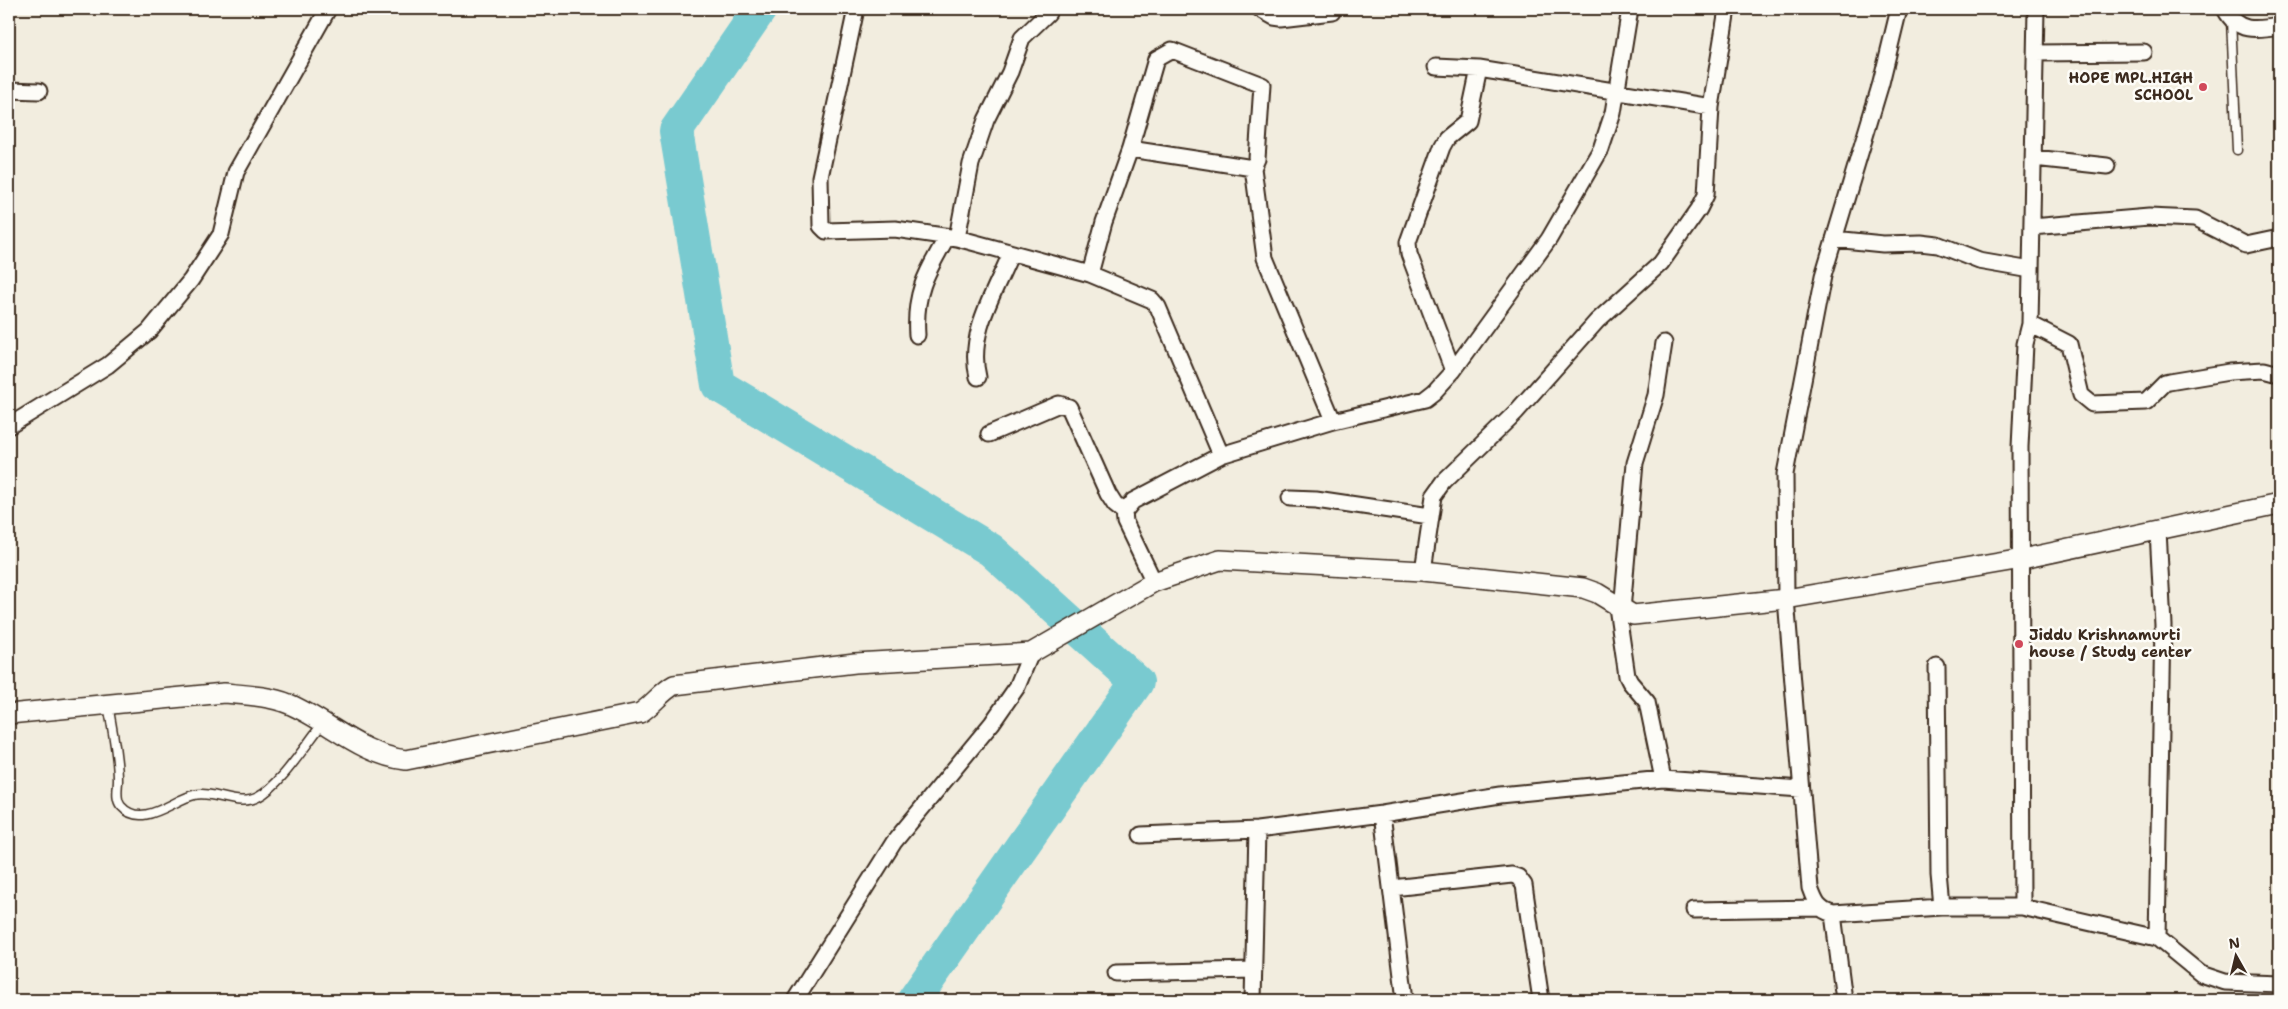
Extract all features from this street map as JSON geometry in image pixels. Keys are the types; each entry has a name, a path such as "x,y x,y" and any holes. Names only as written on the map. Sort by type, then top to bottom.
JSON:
{"street":[{"path":"9,426 108,366 149,330 191,280 221,234 236,172 328,9"},
{"path":"856,9 820,177 821,226 826,231 895,229 952,238 1090,274 1145,297 1158,307 1221,456"},
{"path":"1260,9 1274,17 1281,18 1332,12"},
{"path":"1154,582 1125,522 1124,512 1133,501 1221,456 1334,421 1425,399 1453,371 1549,239 1601,149 1613,114 1630,9"},
{"path":"1423,571 1434,496 1455,470 1516,412 1597,321 1661,263 1699,209 1706,195 1711,107 1728,9"},
{"path":"1899,9 1881,83 1822,276 1785,474 1786,599 1810,888 1815,903 1823,912 1834,914 1942,906 2022,907 2157,938 2201,974 2226,982 2279,984"},
{"path":"2022,907 2022,559 2020,447 2024,344 2030,324 2036,9"},
{"path":"917,335 916,313 918,295 923,279 952,238 986,120 1010,72 1022,38 1048,13"},
{"path":"2228,14 2242,27 2260,29 2279,26"},
{"path":"1090,274 1104,222 1130,149 1156,58 1172,50 1262,85 1257,159 1253,168 1265,258 1334,421"},
{"path":"2035,52 2144,52"},
{"path":"1436,67 1479,69 1711,107"},
{"path":"1453,371 1409,254 1408,242 1442,147 1447,138 1468,120 1479,69"},
{"path":"9,90 39,91"},
{"path":"1130,149 1253,168"},
{"path":"2034,158 2107,166"},
{"path":"2032,227 2149,217 2195,220 2246,245 2279,238"},
{"path":"1834,238 1883,244 1921,243 1938,245 1979,261 2031,270"},
{"path":"978,377 974,354 976,338 1012,253"},
{"path":"2030,324 2069,344 2081,395 2092,404 2146,402 2165,383 2229,372 2264,370 2279,374"},
{"path":"1663,779 1647,702 1627,676 1620,608 1635,463 1656,395 1664,342"},
{"path":"990,434 1059,404 1065,404 1070,407 1108,494 1115,505 1124,512"},
{"path":"1290,498 1430,516"},
{"path":"9,714 224,693 259,697 288,704 377,754 406,760 640,713 651,706 665,690 674,685 855,663 1031,652 1154,582 1220,560 1423,571 1583,588 1597,593 1633,616 1786,599 2022,559 2279,504"},
{"path":"2157,938 2163,625 2163,588 2158,531"},
{"path":"795,1000 894,842 992,723 1017,687 1031,652"},
{"path":"1937,667 1939,875 1942,906"},
{"path":"1141,835 1257,830 1382,814 1500,795 1663,779 1801,790"},
{"path":"1382,814 1405,1000"},
{"path":"1253,1000 1257,830"},
{"path":"1392,888 1512,875 1518,877 1524,885 1541,1000"},
{"path":"1694,910 1819,908"},
{"path":"1834,914 1844,1000"},
{"path":"1116,973 1254,970"}],"lane":[{"path":"2228,14 2237,150"},
{"path":"108,704 118,759 118,800 126,810 149,814 162,811 196,794 246,801 258,798 274,785 323,723"}],"waterway":[{"path":"760,9 676,131 718,385 991,550 1137,682 914,1000"}],"place":[{"name":"HOPE MPL.HIGH SCHOOL","path":"2203,87"},
{"name":"Jiddu Krishnamurti house / Study center","path":"2019,644"}]}
